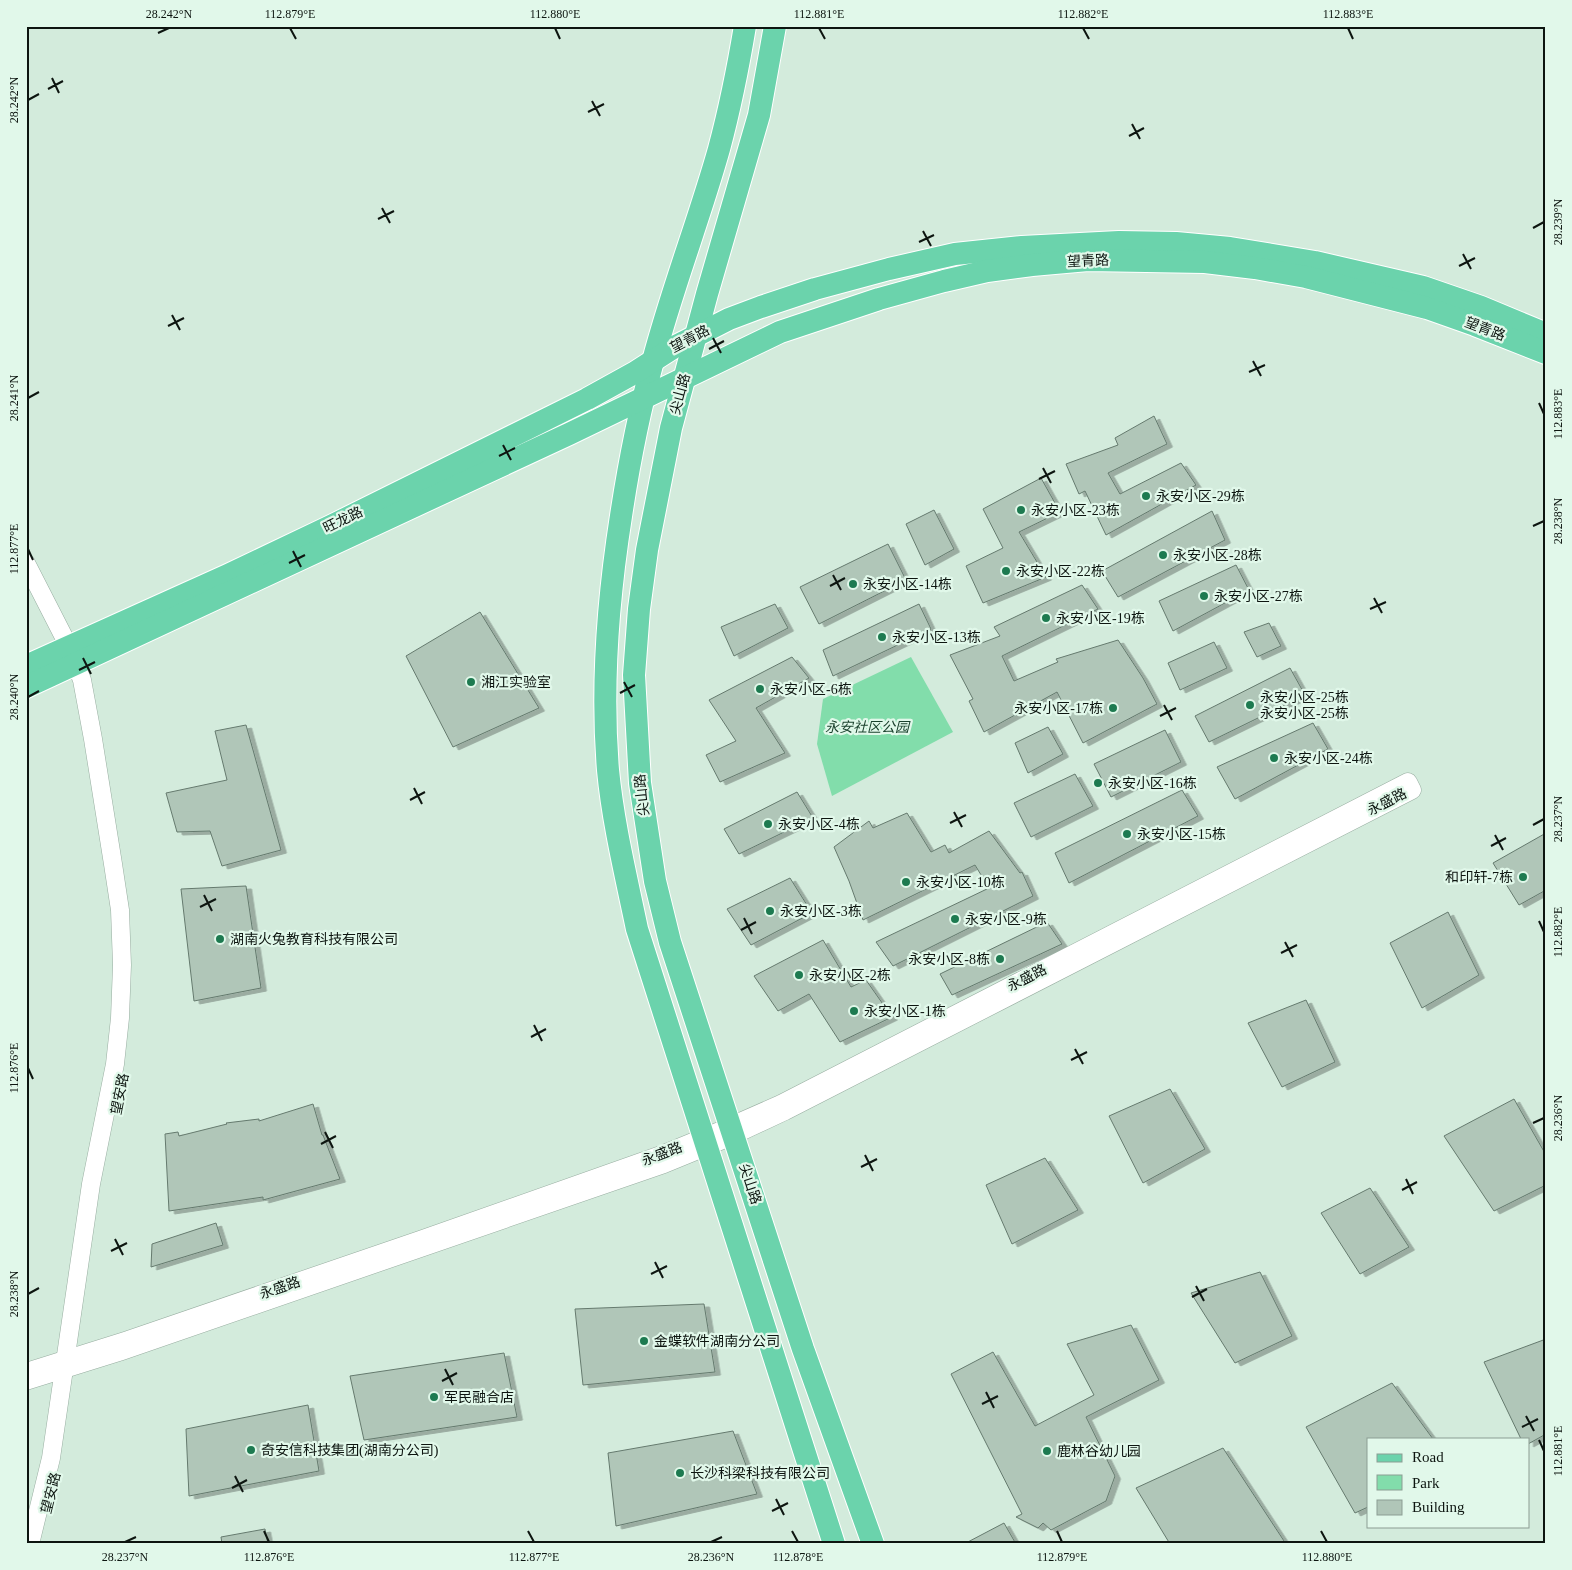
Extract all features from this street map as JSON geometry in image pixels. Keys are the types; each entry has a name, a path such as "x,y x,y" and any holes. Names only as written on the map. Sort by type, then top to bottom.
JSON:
{"main road":[{"path":"745,26 734,88 718,151 653,360 632,450 610,600 606,699 608,773 619,844 637,929 834,1544"},
{"name":"尖山路","path":"775,26 759,115 696,335 672,428 644,570 634,675 637,743 644,816 655,881 670,942 803,1349 874,1544"},
{"name":"望青路","path":"653,360 696,335 761,307 889,269 955,254 1022,247 1119,242 1176,243 1230,248 1342,268 1423,287 1481,307 1546,334"},
{"name":"望青路","path":"643,399 780,332 879,299 987,271 1088,260 1205,262 1306,277 1427,308 1546,353"},
{"name":"旺龙路","path":"26,687 77,653 228,575 587,399 653,360"},
{"name":"旺龙路","path":"26,666 77,653 643,399"}],"street":[{"name":"望安路","path":"26,563 77,653 86,695 120,910 122,965 120,1018 115,1064 90,1184 59,1460 39,1544"},
{"name":"永盛路","path":"26,1381 128,1340 661,1155 705,1142 786,1111 1412,790 1408,782 732,1131"},
{"name":"望安路","path":"30,1544 51,1458 69,1363"},
{"name":"永盛路","path":"26,1372 69,1363"}],"green space":[{"name":"永安社区公园","path":"911,657 953,732 832,796 817,744 823,699"}],"building":[{"path":"1154,416 1167,444 1108,473 1120,494 1181,463 1196,485 1106,535 1085,491 1079,494 1066,464 1118,445 1115,438"},
{"path":"1041,478 1060,512 1019,532 1046,577 983,603 966,566 1003,548 983,509"},
{"path":"934,510 954,549 925,565 906,524"},
{"name":"永安小区-28栋","path":"1212,511 1225,540 1118,597 1102,571"},
{"name":"永安小区-14栋","path":"888,544 906,580 819,624 800,587"},
{"name":"永安小区-27栋","path":"1236,565 1249,590 1173,631 1159,601"},
{"path":"1082,585 1098,609 1002,656 1014,681 1058,662 1056,659 1118,640 1143,678 1157,704 1083,743 1057,692 984,732 969,701 973,699 950,655 1000,636 994,627"},
{"path":"775,604 788,628 734,656 721,627"},
{"name":"永安小区-13栋","path":"919,604 931,629 833,676 823,650"},
{"name":"湘江实验室","path":"480,612 539,708 453,747 406,656"},
{"path":"1269,623 1281,646 1257,657 1244,632"},
{"path":"1214,642 1227,668 1180,690 1168,663"},
{"path":"792,657 809,678 756,708 785,753 720,782 706,755 736,741 709,700"},
{"name":"永安小区-25栋 永安小区-25栋","path":"1290,668 1305,695 1209,742 1195,716"},
{"name":"永安小区-24栋","path":"1313,723 1328,749 1235,799 1217,767"},
{"path":"246,725 281,850 222,866 210,831 177,832 166,793 227,780 215,731"},
{"name":"永安小区-17栋","path":"1048,727 1063,754 1028,773 1015,743"},
{"path":"1165,730 1181,762 1111,797 1094,764"},
{"path":"1075,774 1093,806 1031,837 1014,803"},
{"name":"永安小区-15栋","path":"1182,790 1198,816 1069,883 1055,853"},
{"name":"永安小区-4栋","path":"797,792 813,818 739,854 724,829"},
{"path":"907,813 931,852 945,845 949,853 989,831 1020,873 1022,872 1033,896 893,966 876,942 989,888 975,865 863,920 834,847 869,821 873,828"},
{"name":"和印轩-7栋","path":"1546,833 1546,890 1519,905 1493,863"},
{"name":"永安小区-3栋","path":"790,878 812,913 751,945 727,909"},
{"name":"湖南火兔教育科技有限公司","path":"246,886 261,988 194,1001 181,889"},
{"path":"1448,912 1479,975 1422,1008 1390,943"},
{"name":"永安小区-8栋","path":"1047,922 1062,944 952,995 940,974"},
{"path":"823,940 851,987 866,980 892,1017 840,1042 809,994 778,1011 754,976"},
{"path":"1306,1000 1335,1062 1282,1087 1248,1023"},
{"path":"1170,1089 1205,1149 1143,1183 1109,1116"},
{"path":"1514,1099 1546,1155 1546,1185 1494,1211 1444,1136"},
{"path":"313,1104 322,1135 340,1179 263,1200 263,1197 169,1211 165,1134 178,1132 179,1136 226,1123 259,1119 259,1121"},
{"path":"1045,1158 1078,1210 1012,1244 986,1185"},
{"path":"1370,1188 1409,1247 1360,1274 1321,1213"},
{"path":"216,1223 223,1245 151,1267 152,1244"},
{"path":"1260,1272 1292,1336 1235,1363 1191,1293"},
{"name":"金蝶软件湖南分公司","path":"704,1304 715,1372 583,1385 575,1309"},
{"name":"鹿林谷幼儿园","path":"1131,1325 1159,1380 1086,1417 1115,1476 1106,1501 1051,1530 1043,1523 1038,1528 1016,1517 1022,1514 951,1374 993,1352 1035,1426 1094,1395 1067,1344"},
{"path":"1546,1339 1546,1434 1530,1443 1530,1438 1521,1438 1484,1362"},
{"name":"军民融合店","path":"504,1353 517,1417 364,1440 350,1376"},
{"path":"1392,1383 1432,1438 1367,1438 1367,1507 1355,1513 1306,1427"},
{"name":"奇安信科技集团(湖南分公司)","path":"308,1405 319,1471 189,1496 186,1429"},
{"name":"长沙科梁科技有限公司","path":"733,1431 757,1494 616,1526 608,1453"},
{"path":"1223,1448 1286,1544 1170,1544 1136,1488"},
{"path":"1004,1523 1016,1544 964,1544"},
{"path":"265,1529 268,1544 222,1544 221,1537"}],"place":[{"name":"永安小区-29栋","path":"1146,496"},
{"name":"永安小区-23栋","path":"1021,510"},
{"name":"永安小区-28栋","path":"1163,555"},
{"name":"永安小区-22栋","path":"1006,571"},
{"name":"永安小区-14栋","path":"853,584"},
{"name":"永安小区-27栋","path":"1204,596"},
{"name":"永安小区-19栋","path":"1046,618"},
{"name":"永安小区-13栋","path":"882,637"},
{"name":"湘江实验室","path":"471,682"},
{"name":"永安小区-6栋","path":"760,689"},
{"name":"永安小区-25栋 永安小区-25栋","path":"1250,705"},
{"name":"永安小区-17栋","path":"1113,708"},
{"name":"永安小区-24栋","path":"1274,758"},
{"name":"永安小区-16栋","path":"1098,783"},
{"name":"永安小区-4栋","path":"768,824"},
{"name":"永安小区-15栋","path":"1127,834"},
{"name":"和印轩-7栋","path":"1523,877"},
{"name":"永安小区-10栋","path":"906,882"},
{"name":"永安小区-3栋","path":"770,911"},
{"name":"永安小区-9栋","path":"955,919"},
{"name":"湖南火兔教育科技有限公司","path":"220,939"},
{"name":"永安小区-8栋","path":"1000,959"},
{"name":"永安小区-2栋","path":"799,975"},
{"name":"永安小区-1栋","path":"854,1011"},
{"name":"金蝶软件湖南分公司","path":"644,1341"},
{"name":"军民融合店","path":"434,1397"},
{"name":"奇安信科技集团(湖南分公司)","path":"251,1450"},
{"name":"鹿林谷幼儿园","path":"1047,1451"},
{"name":"长沙科梁科技有限公司","path":"680,1473"}]}
